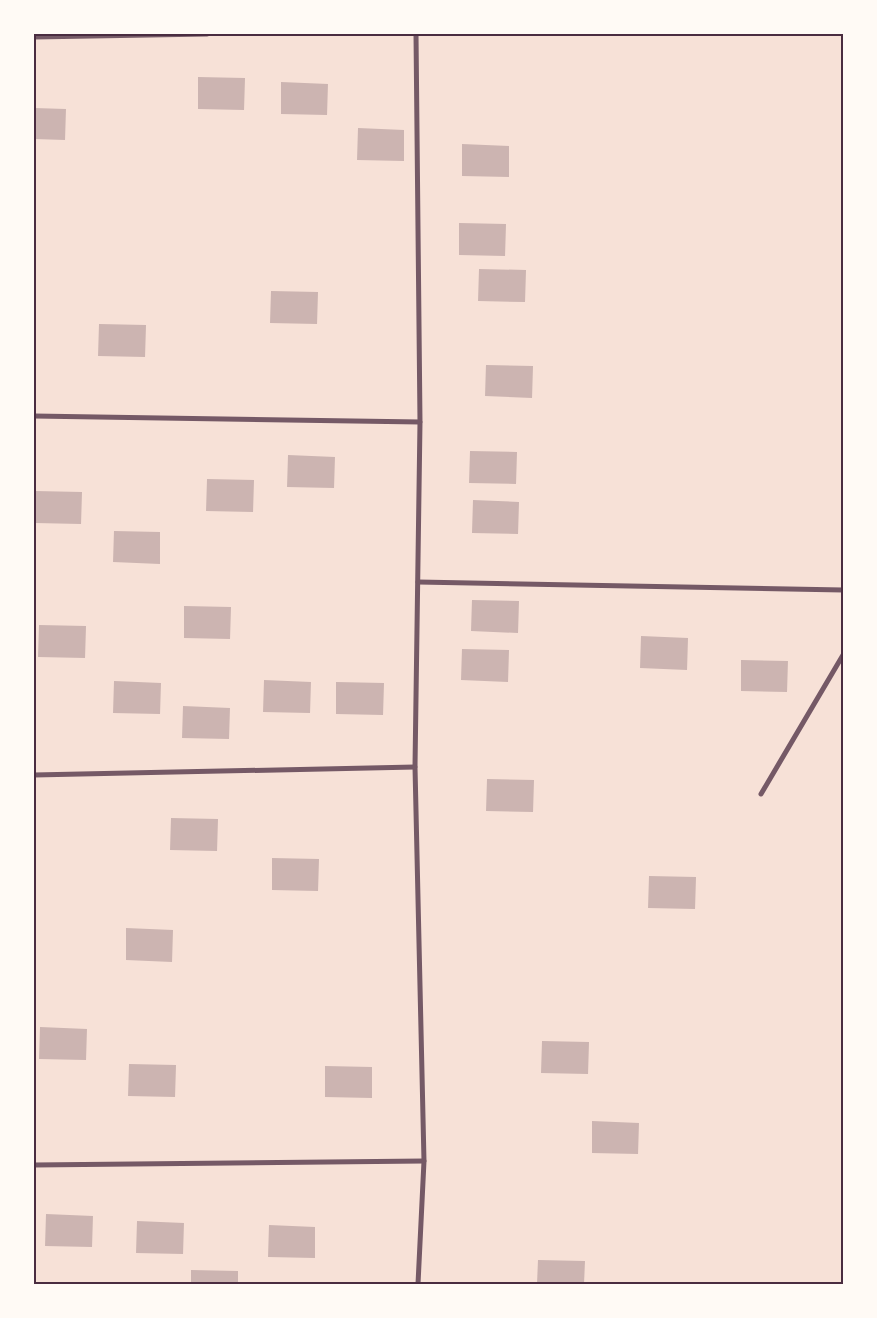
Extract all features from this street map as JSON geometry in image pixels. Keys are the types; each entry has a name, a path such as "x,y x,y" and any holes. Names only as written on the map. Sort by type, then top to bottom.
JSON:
{"street":[{"path":"34,36 207,34"},
{"path":"416,34 420,422 415,767 424,1161 418,1284"},
{"path":"34,416 420,422"},
{"path":"418,582 843,590"},
{"path":"761,794 843,655"},
{"path":"34,775 415,767"},
{"path":"34,1165 424,1161"}],"building":[{"path":"198,77 245,78 244,110 198,109"},
{"path":"281,82 328,84 327,115 281,114"},
{"path":"34,108 66,109 65,140 34,139"},
{"path":"358,128 404,130 404,161 357,160"},
{"path":"462,144 509,146 509,177 462,176"},
{"path":"459,223 506,224 505,256 459,255"},
{"path":"479,269 526,270 525,302 478,301"},
{"path":"271,291 318,292 317,324 270,323"},
{"path":"99,324 146,325 145,357 98,356"},
{"path":"486,365 533,366 532,398 485,396"},
{"path":"470,451 517,452 516,484 469,483"},
{"path":"288,455 335,457 334,488 287,487"},
{"path":"207,479 254,480 253,512 206,511"},
{"path":"35,491 82,492 81,524 35,523"},
{"path":"473,500 519,502 518,534 472,533"},
{"path":"114,531 160,532 160,564 113,562"},
{"path":"472,600 519,601 518,633 471,631"},
{"path":"184,606 231,607 230,639 184,638"},
{"path":"39,625 86,626 85,658 38,657"},
{"path":"641,636 688,638 687,670 640,668"},
{"path":"462,649 509,650 508,682 461,680"},
{"path":"741,660 788,661 787,692 741,691"},
{"path":"264,680 311,682 310,713 263,712"},
{"path":"114,681 161,683 160,714 113,713"},
{"path":"336,682 384,683 383,715 336,714"},
{"path":"183,706 230,708 229,739 182,738"},
{"path":"487,779 534,780 533,812 486,811"},
{"path":"171,818 218,819 217,851 170,850"},
{"path":"272,858 319,859 318,891 272,890"},
{"path":"649,876 696,877 695,909 648,908"},
{"path":"126,928 173,930 172,962 126,960"},
{"path":"40,1027 87,1029 86,1060 39,1059"},
{"path":"542,1041 589,1042 588,1074 541,1073"},
{"path":"129,1064 176,1065 175,1097 128,1096"},
{"path":"325,1066 372,1067 372,1098 325,1097"},
{"path":"592,1121 639,1123 638,1154 592,1153"},
{"path":"46,1214 93,1216 92,1247 45,1246"},
{"path":"137,1221 184,1223 183,1254 136,1253"},
{"path":"269,1225 315,1227 315,1258 268,1257"},
{"path":"538,1260 585,1261 584,1284 537,1284"},
{"path":"191,1270 238,1271 238,1284 191,1284"}]}
